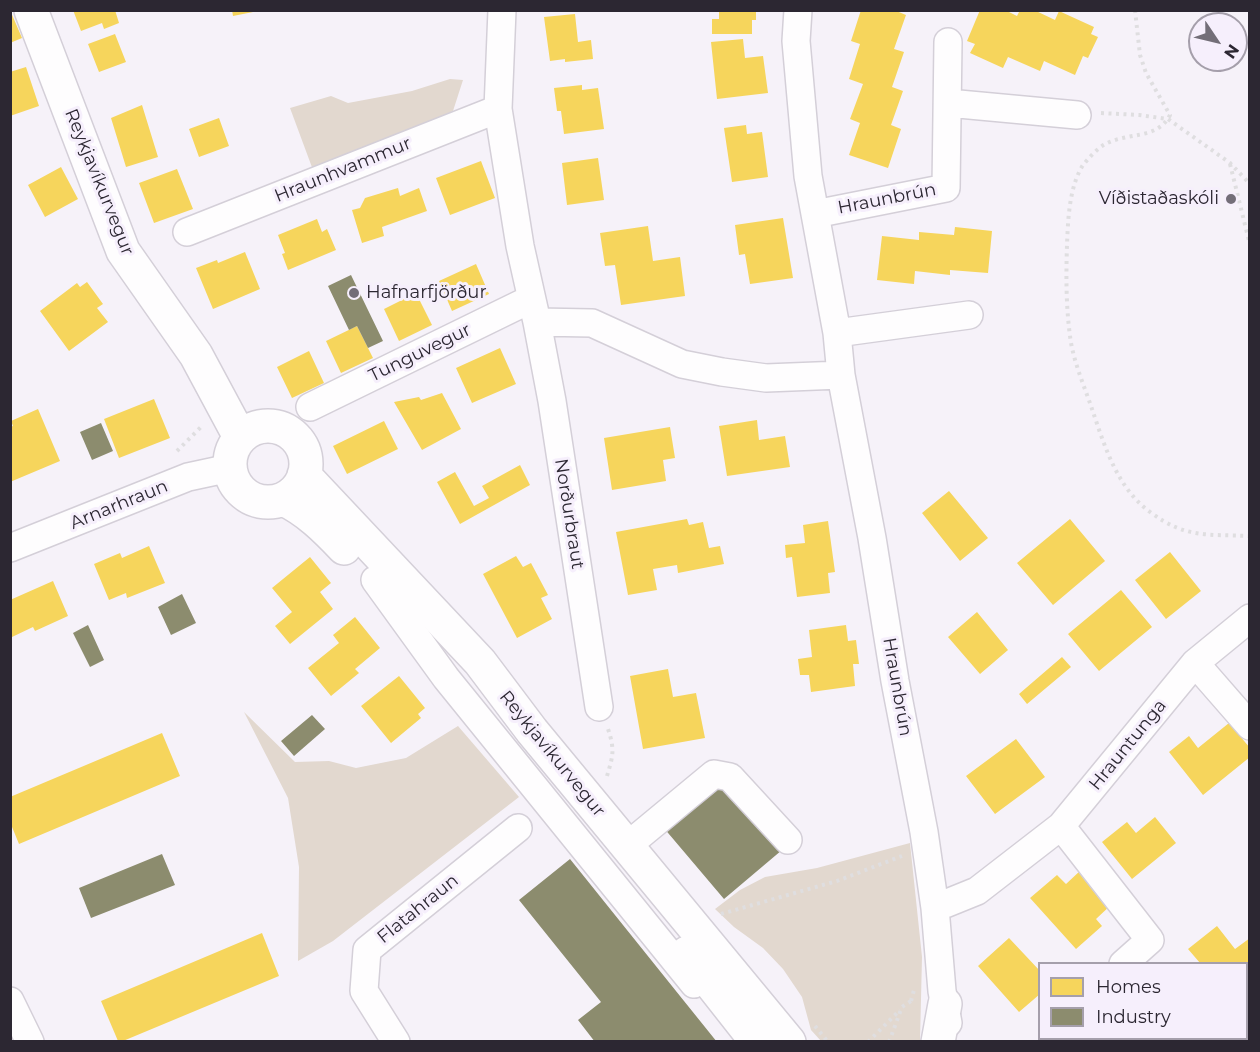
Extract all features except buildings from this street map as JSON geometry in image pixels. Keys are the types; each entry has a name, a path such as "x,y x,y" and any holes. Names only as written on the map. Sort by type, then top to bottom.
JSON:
{"main road":[{"name":"Reykjavíkurvegur","path":"31,10 123,251 250,432"},
{"name":"Reykjavíkurvegur","path":"46,10 135,241 250,432"},
{"path":"277,426 290,432 303,448 306,461 294,487 269,502 250,498 241,491 234,482 230,468 232,448 250,432 277,426"},
{"name":"Reykjavíkurvegur","path":"294,487 296,505 325,528 472,683 750,1032"},
{"name":"Reykjavíkurvegur","path":"294,487 480,662 532,731 789,1041"},
{"path":"938,1041 943,997"}],"street":[{"name":"Norðurbraut","path":"502,10 498,109 534,310 599,706"},
{"name":"Hraunbrún","path":"798,10 796,41 807,176 837,333 841,375 872,538 933,897 943,997 952,1041"},
{"name":"Hraunbrún","path":"815,214 946,188 948,42"},
{"path":"948,103 1077,115"},
{"name":"Hraunhvammur","path":"187,232 498,109"},
{"path":"534,310 592,323 682,363 722,372 766,378 841,375"},
{"name":"Tunguvegur","path":"310,407 534,310"},
{"path":"837,333 969,315"},
{"name":"Arnarhraun","path":"10,548 188,477 230,468"},
{"name":"Hrauntunga","path":"933,897 977,891 1061,826 1195,663 1250,618"},
{"path":"1195,663 1250,726"},
{"path":"627,846 714,774 730,777 788,840"},
{"path":"1061,826 1150,940 1124,962"},
{"name":"Flatahraun","path":"396,1041 364,991 367,950 518,828"},
{"path":"10,1001 30,1041"}],"path":[{"path":"1135,10 1140,55 1146,73 1170,115 1165,125 1154,132 1120,138 1102,146 1083,166 1072,195 1068,230 1066,295 1070,339 1077,369 1111,462 1129,491 1148,511 1170,525 1196,535 1250,536"},
{"path":"1077,115 1109,112 1167,119 1230,163 1250,184"},
{"path":"1230,163 1250,245"},
{"path":"176,452 195,431 209,421"},
{"path":"599,706 614,745 614,756 604,783"},
{"path":"718,915 837,881 902,855 933,897"},
{"path":"868,1041 911,1001 943,997"},
{"path":"889,1041 902,1007"}],"shaded area":[{"path":"450,79 463,80 453,111 313,170 290,108 331,96 348,103 412,91"},
{"path":"244,712 295,762 329,761 356,768 406,758 458,726 519,797 333,941 298,961 299,867 288,798"},
{"path":"910,843 922,957 920,1041 821,1041 811,1030 802,997 783,969 763,948 734,927 715,909 740,890 765,877 817,868"}],"place":[{"name":"Víðistaðaskóli","path":"1231,199"},
{"name":"Hafnarfjörður","path":"354,293"}]}
